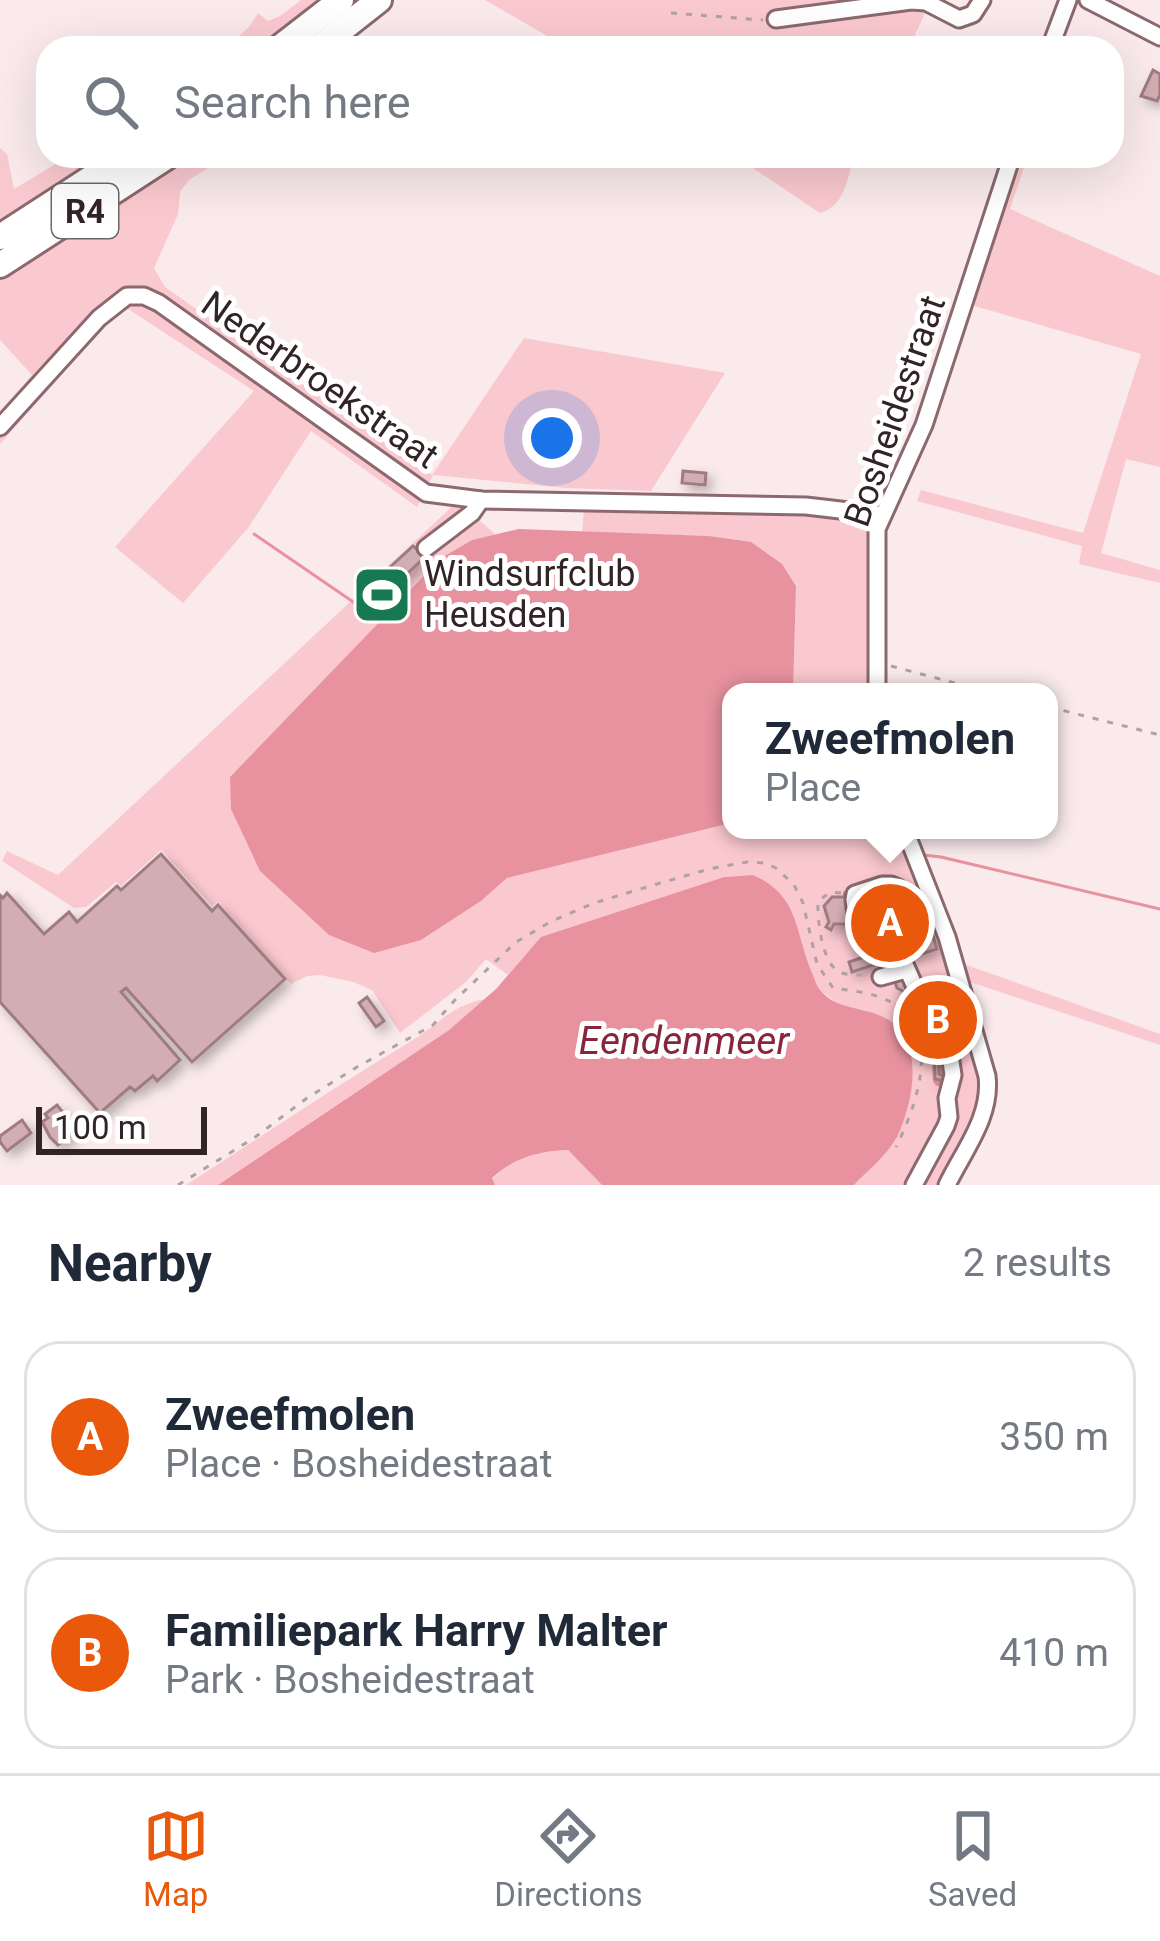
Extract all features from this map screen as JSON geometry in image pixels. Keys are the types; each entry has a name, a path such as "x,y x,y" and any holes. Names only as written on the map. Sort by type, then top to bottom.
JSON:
{"highway":[{"path":"295,36 341,0"},
{"path":"333,36 379,0"},
{"name":"R4","path":"0,237 106,168"},
{"name":"R4","path":"0,265 150,168"}],"street":[{"path":"776,19 911,1 926,2 958,19 973,14 982,0"},
{"path":"1054,36 1068,0"},
{"path":"1088,0 1160,37"},
{"name":"Bosheidestraat","path":"877,683 877,529 925,425 1008,168"},
{"name":"Nederbroekstraat","path":"0,428 98,318 127,296 143,296 426,493 481,500 806,506 883,515"},
{"path":"426,548 472,513 481,500"},
{"path":"908,839 947,937 988,1076 982,1118 947,1185"},
{"path":"882,885 898,888 913,932 896,944 880,946 862,934 855,895 882,885"},
{"path":"896,944 915,987 945,1021 953,1075 947,1097 950,1117 914,1185"},
{"path":"881,977 905,966"}],"path":[{"path":"671,13 776,19"},
{"path":"877,663 954,683"},
{"path":"1058,709 1160,735"},
{"path":"178,1185 357,1066 433,1025 516,942 552,921 636,890 747,862 776,868 794,885 803,903 817,964 833,988 877,996 897,1006 914,1027 921,1064 916,1099 896,1147"},
{"path":"855,895 832,892 818,901 819,932 832,968 841,974 867,976 905,966"}],"shaded area":[{"path":"301,0 323,0 274,36 239,36 258,13 268,21"},
{"path":"485,0 899,0 927,9 914,36 547,36"},
{"path":"0,148 7,154 14,189 49,168 84,168 0,222"},
{"path":"173,168 208,168 180,192 178,214 154,268 165,287 432,475 524,338 725,373 651,491 433,475 417,507 311,431 248,528 183,603 115,547 254,391 128,309 111,319 0,444 0,411 32,375 0,340 0,279"},
{"path":"753,168 851,168 840,198 820,213"},
{"path":"1013,168 1024,168 1010,209 1160,276 1160,467 1126,459 1101,553 1160,570 1160,583 1079,564 1082,546 917,501 921,490 1083,533 1141,354 971,305"},
{"path":"458,501 496,535 472,540 441,558 230,777 421,940 507,878 722,825 722,839 897,839 938,933 957,1014 980,1082 978,1102 938,1185 854,1185 896,1140 868,1011 842,1006 819,990 753,875 724,877 542,937 508,975 486,959 466,982 400,1033 372,990 320,975 291,984 218,902 212,906 161,850 121,886 116,882 86,907 74,908 2,861 7,851 58,875"},
{"path":"584,509 792,511 865,520 869,527 869,683 793,683 796,586 751,543 709,536 582,532"},
{"path":"964,964 1160,1034 1160,1045 967,981"},
{"path":"485,999 449,1030 218,1185 186,1185 455,1010"},
{"path":"568,1150 602,1185 495,1185 492,1179 527,1157"}],"water":[{"path":"519,529 709,536 751,542 782,564 796,586 793,683 722,683 722,825 507,878 421,940 374,953 329,935 260,871 231,809 230,777 441,558 472,540"},
{"name":"Eendenmeer","path":"753,875 788,904 820,990 835,1002 887,1019 899,1029 912,1057 911,1091 897,1137 854,1185 602,1185 568,1150 518,1161 492,1178 495,1185 218,1185 449,1030 496,989 541,937 724,877"}],"building":[{"path":"1153,70 1160,74 1157,101 1141,96"},
{"path":"683,471 706,473 705,485 682,483"},
{"path":"413,546 426,556 394,586 387,578 392,573 388,569"},
{"path":"382,574 388,581 366,602 359,595"},
{"path":"161,854 212,911 218,905 285,979 192,1062 126,988 121,992 180,1060 157,1081 153,1076 135,1091 130,1087 100,1113 0,1002 0,895 3,898 7,893 44,934 69,912 77,922"},
{"path":"845,893 851,896 852,916 831,930 826,927 824,906"},
{"path":"932,932 937,949 918,955 916,948 927,944 924,935"},
{"path":"873,954 876,964 852,972 849,962"},
{"path":"904,977 945,1032 930,1015 939,1074 950,1074 946,1081 935,1079 934,1045 926,1016 910,995 897,988 895,982"},
{"path":"367,997 384,1021 376,1027 359,1003"},
{"path":"57,1105 69,1120 64,1124 72,1135 58,1145 42,1122"},
{"path":"22,1120 31,1133 7,1151 0,1136"}],"waterway":[{"path":"254,534 381,621"},
{"path":"887,839 890,846 906,851"},
{"path":"924,855 1160,909"},
{"path":"920,1002 942,1026 946,1079 939,1080 936,1032 918,1011 920,1002"}],"place":[{"name":"Windsurfclub Heusden","path":"382,595"},
{"name":"Zweefmolen","path":"890,923"},
{"name":"Familiepark Harry Malter","path":"938,1020"}]}
